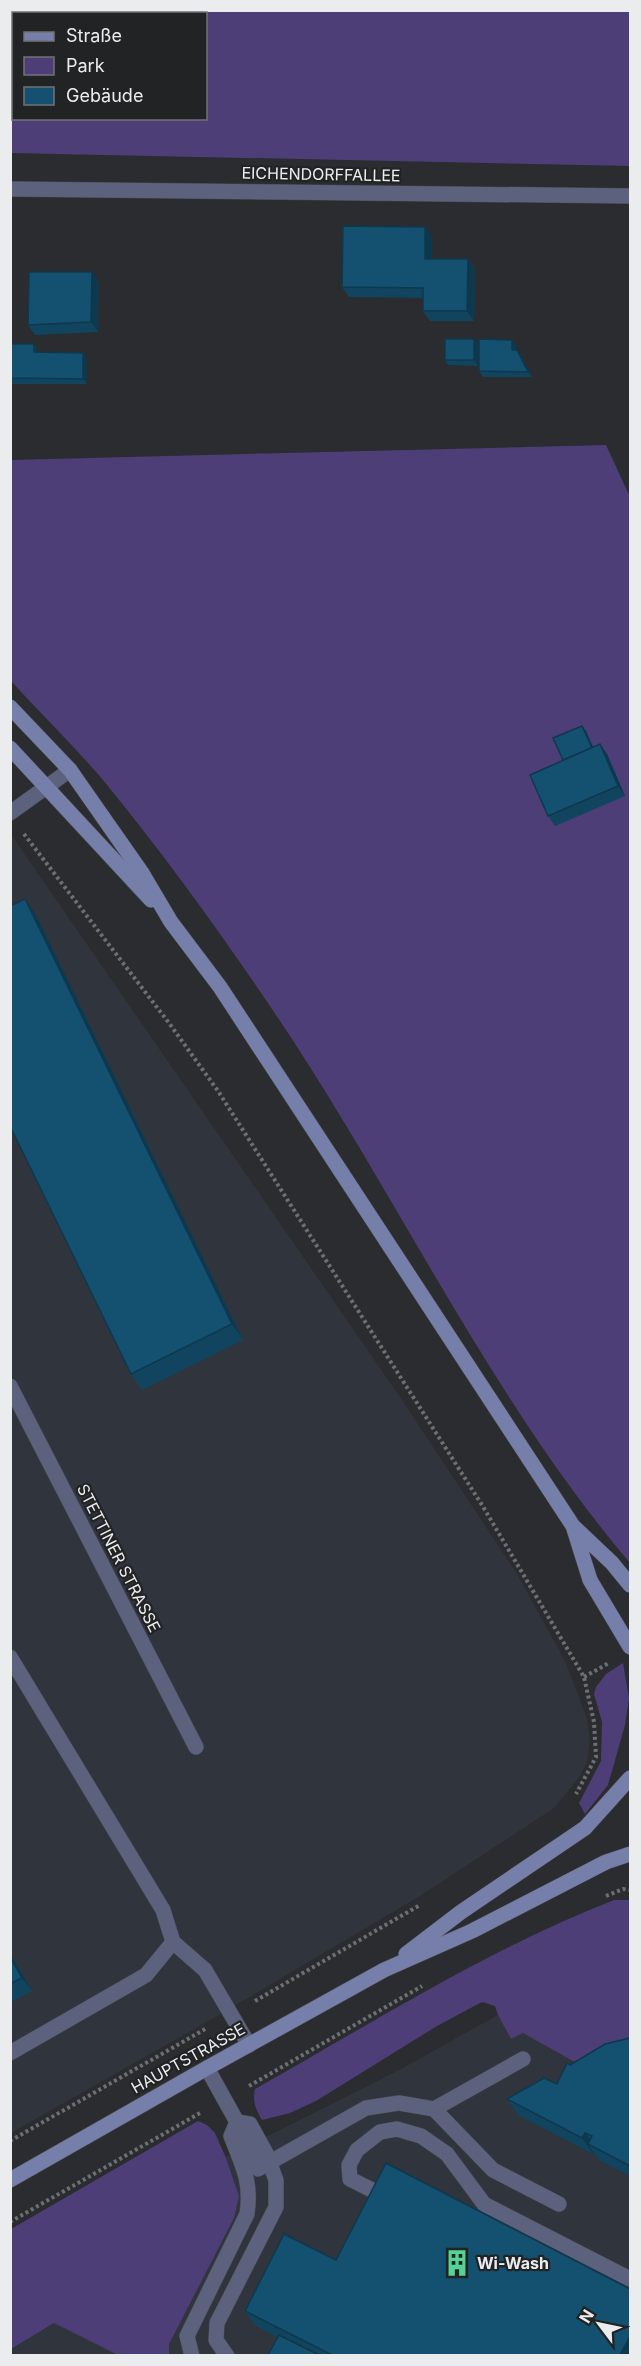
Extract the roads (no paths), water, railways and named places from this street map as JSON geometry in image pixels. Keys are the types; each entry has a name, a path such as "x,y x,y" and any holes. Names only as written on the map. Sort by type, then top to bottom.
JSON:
{"street":[{"name":"EICHENDORFFALLEE","path":"10,189 630,196"},
{"path":"10,707 70,770 142,873 171,922"},
{"path":"10,748 171,922 220,987 573,1526 612,1563 630,1586"},
{"path":"14,820 46,788 70,770"},
{"name":"STETTINER STRASSE","path":"10,1386 196,1747"},
{"path":"573,1526 590,1580 630,1647"},
{"path":"10,1658 163,1910 173,1942 205,1970 249,2045"},
{"name":"HAUPTSTRASSE","path":"384,1970 461,1912 585,1828 630,1778"},
{"name":"HAUPTSTRASSE","path":"10,2180 384,1970 472,1931 606,1862 630,1854"},
{"path":"10,2054 146,1975 173,1942"},
{"path":"434,2109 523,2059"},
{"path":"207,2068 237,2122 258,2169 366,2108 399,2103 434,2109 493,2170 559,2204"},
{"path":"192,2355 187,2336 248,2214 250,2193 246,2174 231,2136 237,2122"},
{"path":"388,2198 350,2179 349,2165 357,2150 380,2132 397,2129 421,2136 447,2154 484,2204 630,2279"},
{"path":"227,2355 216,2340 218,2323 276,2207 276,2180 270,2163"}],"place":[{"name":"Wi-Wash","path":"457,2263"}]}
